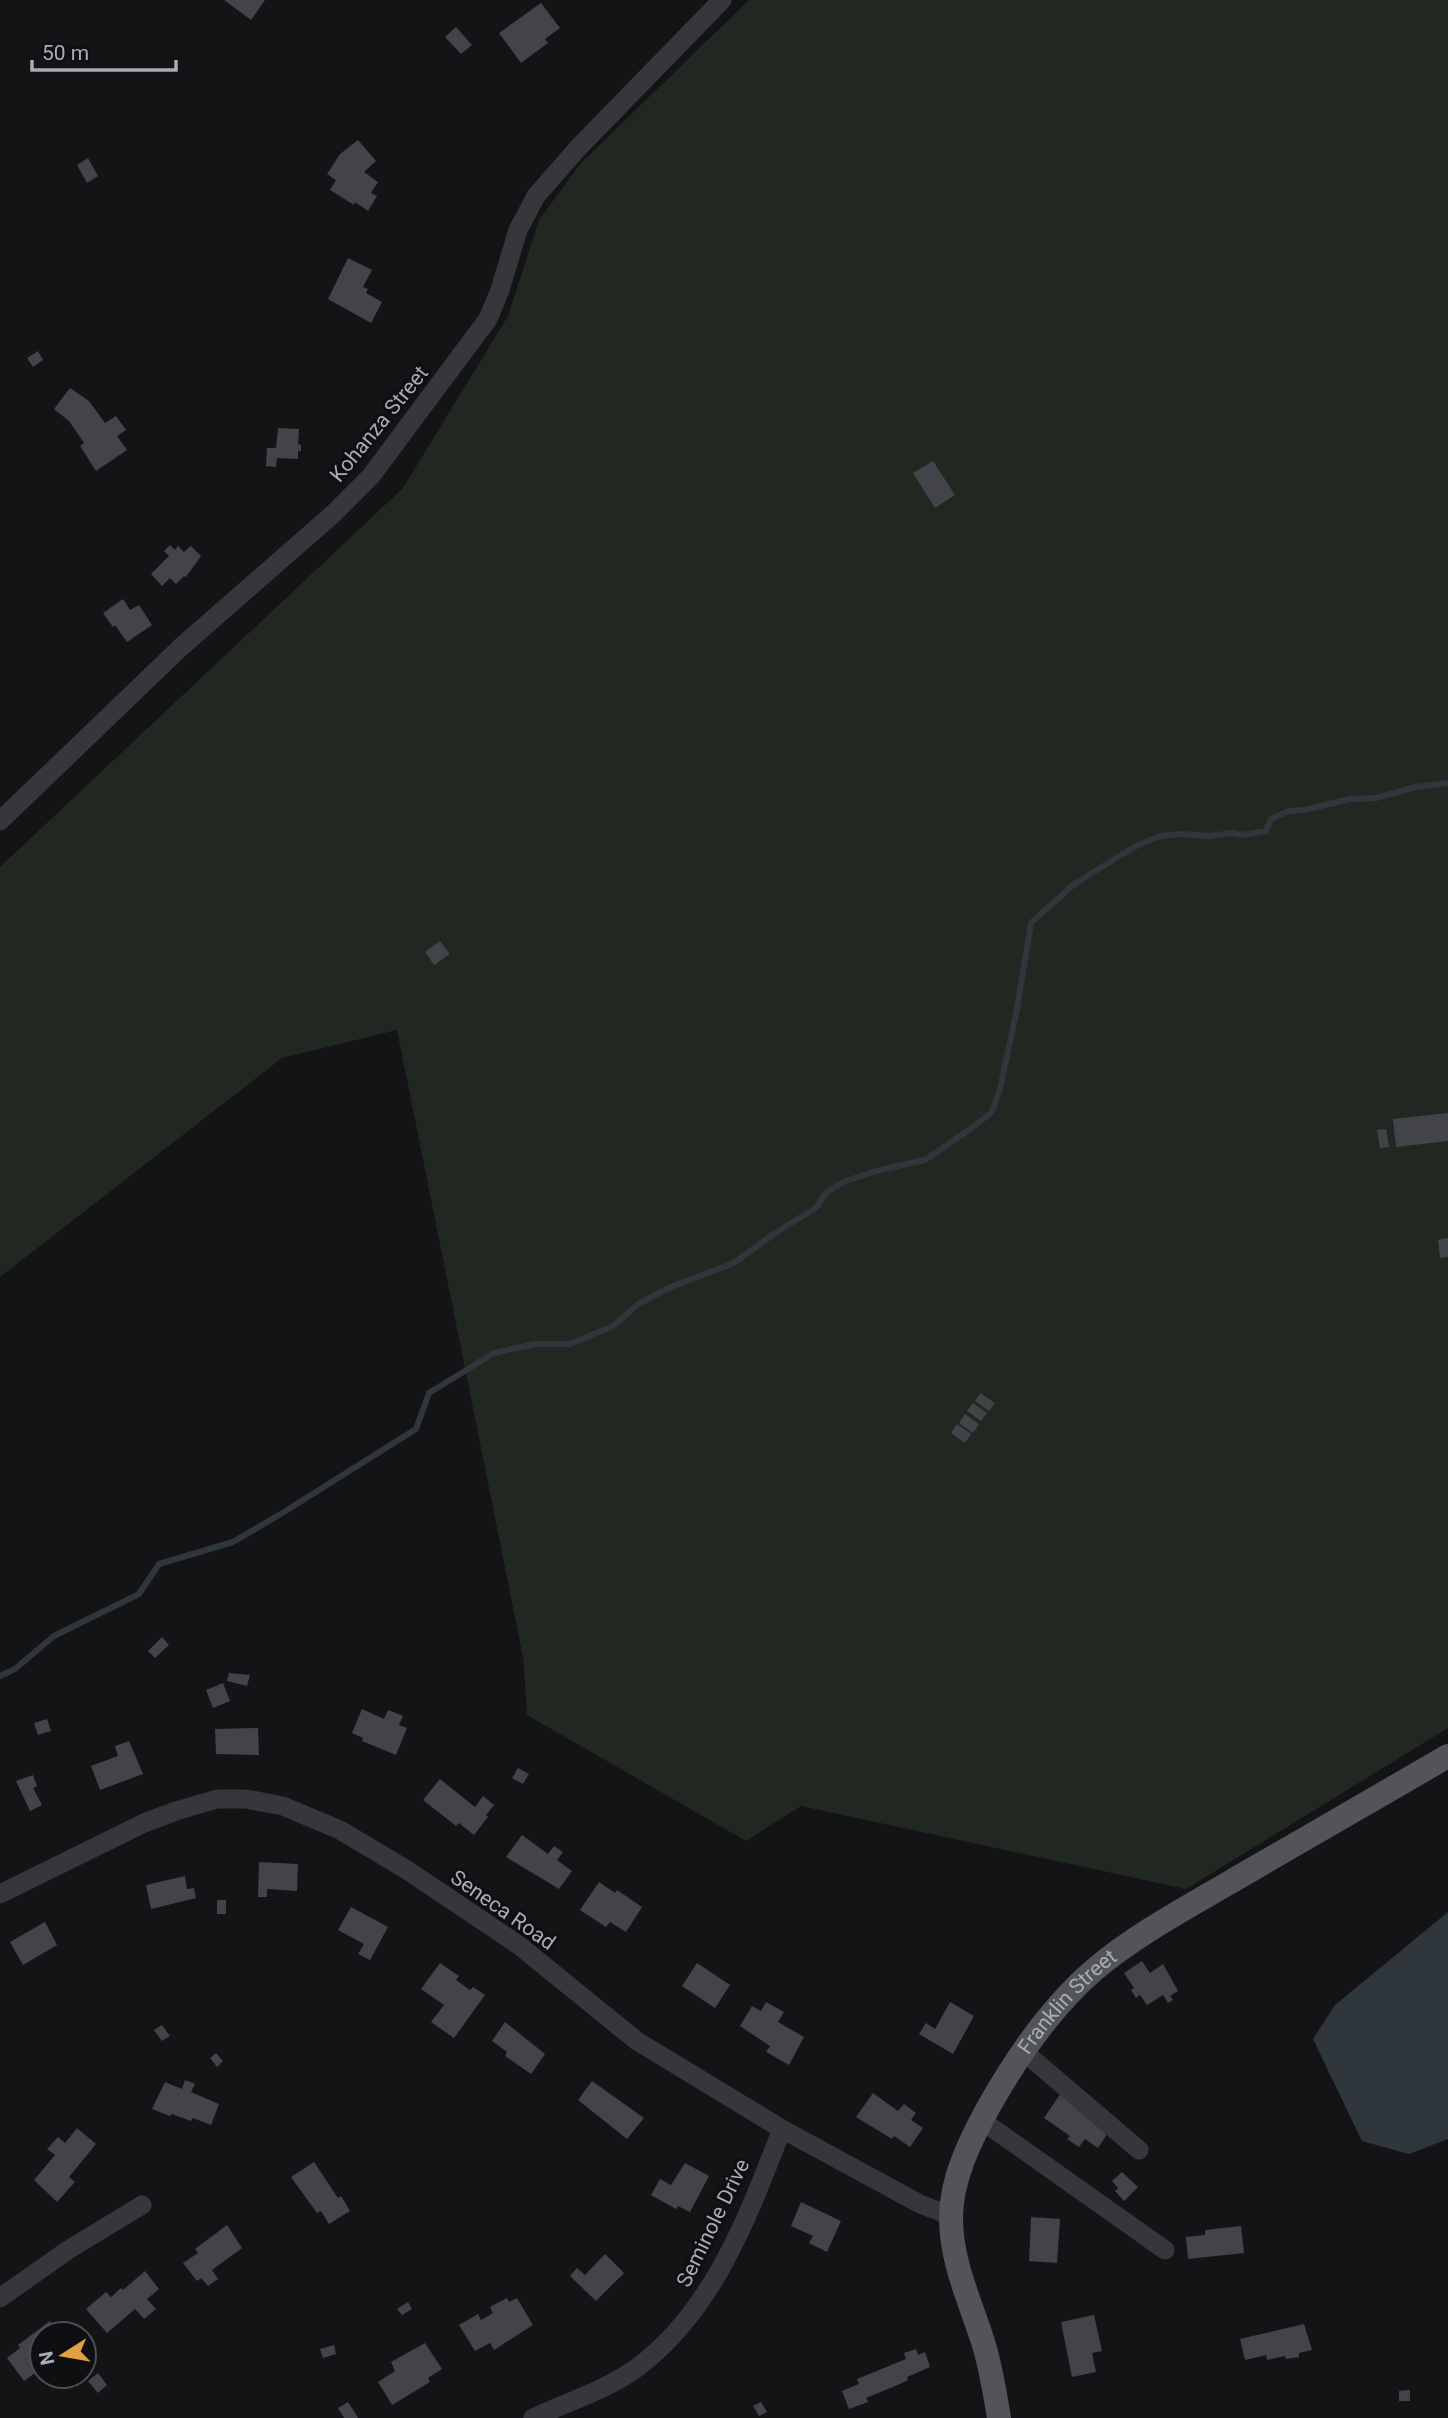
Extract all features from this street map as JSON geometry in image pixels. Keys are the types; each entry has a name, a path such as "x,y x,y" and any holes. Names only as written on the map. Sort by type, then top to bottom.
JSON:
{"main road":[{"name":"Franklin Street","path":"999,2418 983,2344 955,2262 951,2216 960,2169 981,2120 1023,2051 1055,2009 1112,1956 1212,1893 1448,1756"}],"street":[{"name":"Kohanza Street","path":"0,821 181,646 333,514 371,476 488,319 500,290 518,230 536,196 577,149 722,0"},
{"name":"Seneca Road","path":"0,1894 144,1823 176,1811 217,1799 246,1799 283,1806 340,1830 407,1870 520,1947 637,2041 782,2129 920,2204 951,2216"},
{"path":"1023,2051 1139,2150"},
{"path":"981,2120 1165,2250"},
{"name":"Seminole Drive","path":"533,2418 601,2388 637,2368 694,2311 721,2269 782,2129"},
{"path":"0,2298 68,2250 142,2205"}],"shaded area":[{"path":"749,0 1448,0 1448,1728 1186,1889 801,1806 746,1841 527,1715 523,1657 397,1030 282,1058 0,1277 0,867 403,488 508,316 539,220 580,164"},
{"path":"1448,1912 1448,2139 1409,2154 1362,2141 1313,2039 1335,2005"}],"building":[{"path":"224,0 265,0 251,20"},
{"path":"541,3 560,28 545,39 548,43 521,63 499,33"},
{"path":"456,27 472,45 461,54 445,37"},
{"path":"358,140 376,161 364,172 378,182 371,193 377,196 368,211 330,190 336,180 327,174 340,154"},
{"path":"88,158 98,176 87,183 77,165"},
{"path":"348,258 372,270 363,287 368,289 366,293 382,302 371,323 328,299"},
{"path":"38,351 43,360 33,367 27,358"},
{"path":"70,388 89,401 105,423 116,416 126,430 117,436 127,450 96,471 80,446 84,443 69,421 54,409"},
{"path":"278,428 299,429 298,444 301,445 301,451 298,451 298,459 277,458 276,467 266,466 267,448 276,448"},
{"path":"933,461 955,495 935,508 913,473"},
{"path":"170,545 175,550 178,546 184,552 191,546 201,556 186,577 176,584 170,578 162,586 151,574 169,556 164,551"},
{"path":"123,599 130,610 139,605 152,625 127,642 103,613"},
{"path":"440,941 450,954 434,965 425,952"},
{"path":"1448,1113 1448,1141 1396,1147 1393,1119"},
{"path":"1386,1129 1389,1147 1380,1148 1377,1130"},
{"path":"1448,1238 1448,1257 1440,1258 1438,1240"},
{"path":"980,1393 995,1403 989,1411 975,1401"},
{"path":"973,1403 987,1413 981,1421 967,1411"},
{"path":"965,1414 979,1424 973,1433 959,1423"},
{"path":"957,1424 971,1434 965,1443 951,1433"},
{"path":"162,1637 169,1645 155,1658 148,1651"},
{"path":"229,1673 250,1675 247,1686 227,1681"},
{"path":"223,1683 230,1701 213,1708 206,1690"},
{"path":"362,1709 384,1719 388,1710 403,1716 399,1725 407,1728 396,1755 362,1741 363,1738 352,1733"},
{"path":"47,1719 51,1731 38,1735 34,1723"},
{"path":"258,1728 259,1755 216,1754 215,1729"},
{"path":"129,1741 143,1774 100,1790 91,1766 118,1756 115,1746"},
{"path":"518,1768 529,1774 523,1784 512,1778"},
{"path":"33,1775 37,1786 33,1788 42,1805 30,1811 16,1781"},
{"path":"440,1779 475,1807 483,1796 494,1805 474,1835 459,1823 456,1826 423,1800"},
{"path":"522,1835 548,1854 554,1846 563,1852 557,1860 572,1871 559,1889 506,1857"},
{"path":"259,1862 298,1864 297,1891 267,1889 267,1897 258,1897"},
{"path":"185,1876 187,1889 194,1888 196,1898 151,1909 146,1885"},
{"path":"599,1882 615,1893 617,1890 642,1907 626,1932 610,1922 606,1927 580,1910"},
{"path":"217,1900 226,1900 226,1914 217,1914"},
{"path":"351,1907 388,1927 370,1960 358,1954 364,1944 338,1930"},
{"path":"45,1922 57,1945 23,1965 10,1942"},
{"path":"1142,1961 1150,1973 1163,1964 1178,1991 1170,1996 1173,2000 1168,2003 1163,1995 1147,2005 1140,1995 1136,1998 1131,1990 1134,1988 1124,1973"},
{"path":"440,1963 459,1976 456,1980 470,1990 473,1987 485,1995 454,2038 431,2022 444,2005 421,1989"},
{"path":"697,1963 730,1985 715,2008 682,1986"},
{"path":"766,2002 784,2012 778,2022 804,2037 789,2065 766,2052 770,2046 740,2026 752,2006 761,2011"},
{"path":"950,2002 974,2016 953,2054 919,2034 926,2023 935,2029"},
{"path":"505,2022 545,2054 531,2074 505,2056 507,2052 492,2041"},
{"path":"162,2025 170,2036 162,2041 154,2030"},
{"path":"216,2053 223,2061 217,2067 210,2058"},
{"path":"185,2080 195,2084 191,2092 219,2104 211,2125 152,2109 165,2082 182,2089"},
{"path":"592,2081 644,2118 627,2139 578,2100"},
{"path":"873,2093 898,2111 904,2104 916,2113 911,2120 923,2128 910,2147 856,2117"},
{"path":"1061,2093 1109,2131 1098,2148 1085,2139 1079,2147 1067,2139 1070,2136 1044,2118"},
{"path":"77,2128 96,2144 69,2177 75,2182 57,2202 34,2180 55,2155 47,2149 58,2137 65,2143"},
{"path":"314,2162 350,2211 329,2224 321,2211 317,2213 291,2177"},
{"path":"685,2163 709,2176 690,2212 678,2206 676,2209 651,2195 660,2179 671,2185"},
{"path":"1122,2172 1138,2187 1124,2201 1115,2191 1118,2188 1112,2181"},
{"path":"801,2202 841,2221 827,2252 809,2243 813,2236 791,2226"},
{"path":"1031,2217 1060,2219 1057,2263 1029,2261"},
{"path":"227,2225 242,2248 212,2270 218,2279 208,2286 201,2278 197,2281 183,2263 198,2253 195,2249"},
{"path":"1241,2226 1244,2253 1188,2259 1186,2237 1205,2235 1205,2230"},
{"path":"605,2254 624,2273 596,2301 570,2276 577,2268 585,2275"},
{"path":"145,2271 159,2289 147,2299 156,2309 144,2319 135,2309 107,2333 86,2309 106,2292 111,2297 121,2288 123,2290"},
{"path":"507,2298 509,2302 517,2298 533,2325 494,2350 490,2343 475,2351 459,2325 478,2314 481,2320 493,2313 490,2307"},
{"path":"408,2302 412,2309 402,2315 397,2309"},
{"path":"1094,2315 1102,2351 1092,2353 1096,2372 1072,2377 1061,2322"},
{"path":"1304,2324 1312,2350 1299,2353 1299,2357 1286,2359 1285,2356 1267,2360 1266,2355 1245,2360 1240,2339"},
{"path":"28,2338 28,2378 24,2381 7,2358 20,2348 18,2345"},
{"path":"425,2343 442,2369 428,2378 430,2382 392,2405 378,2382 395,2371 391,2362"},
{"path":"334,2345 336,2354 323,2358 320,2349"},
{"path":"916,2349 918,2355 925,2352 930,2367 907,2377 908,2380 900,2384 866,2398 868,2402 849,2409 842,2391 859,2384 857,2379 906,2359 904,2353"},
{"path":"98,2373 107,2385 98,2393 96,2390 98,2390"},
{"path":"1410,2390 1410,2401 1399,2401 1399,2391"},
{"path":"348,2402 358,2418 344,2418 338,2408"},
{"path":"761,2402 767,2412 759,2416 753,2406"}],"waterway":[{"path":"0,1676 15,1669 54,1636 139,1594 159,1564 233,1542 416,1429 429,1393 494,1353 535,1344 570,1344 613,1326 637,1305 668,1288 734,1263 816,1208 826,1193 843,1182 925,1160 973,1127 992,1112 1000,1089 1031,923 1073,885 1134,847 1160,836 1211,836 1232,833 1243,835 1266,831 1271,819 1289,811 1350,799 1376,798 1416,787 1448,783"}]}
